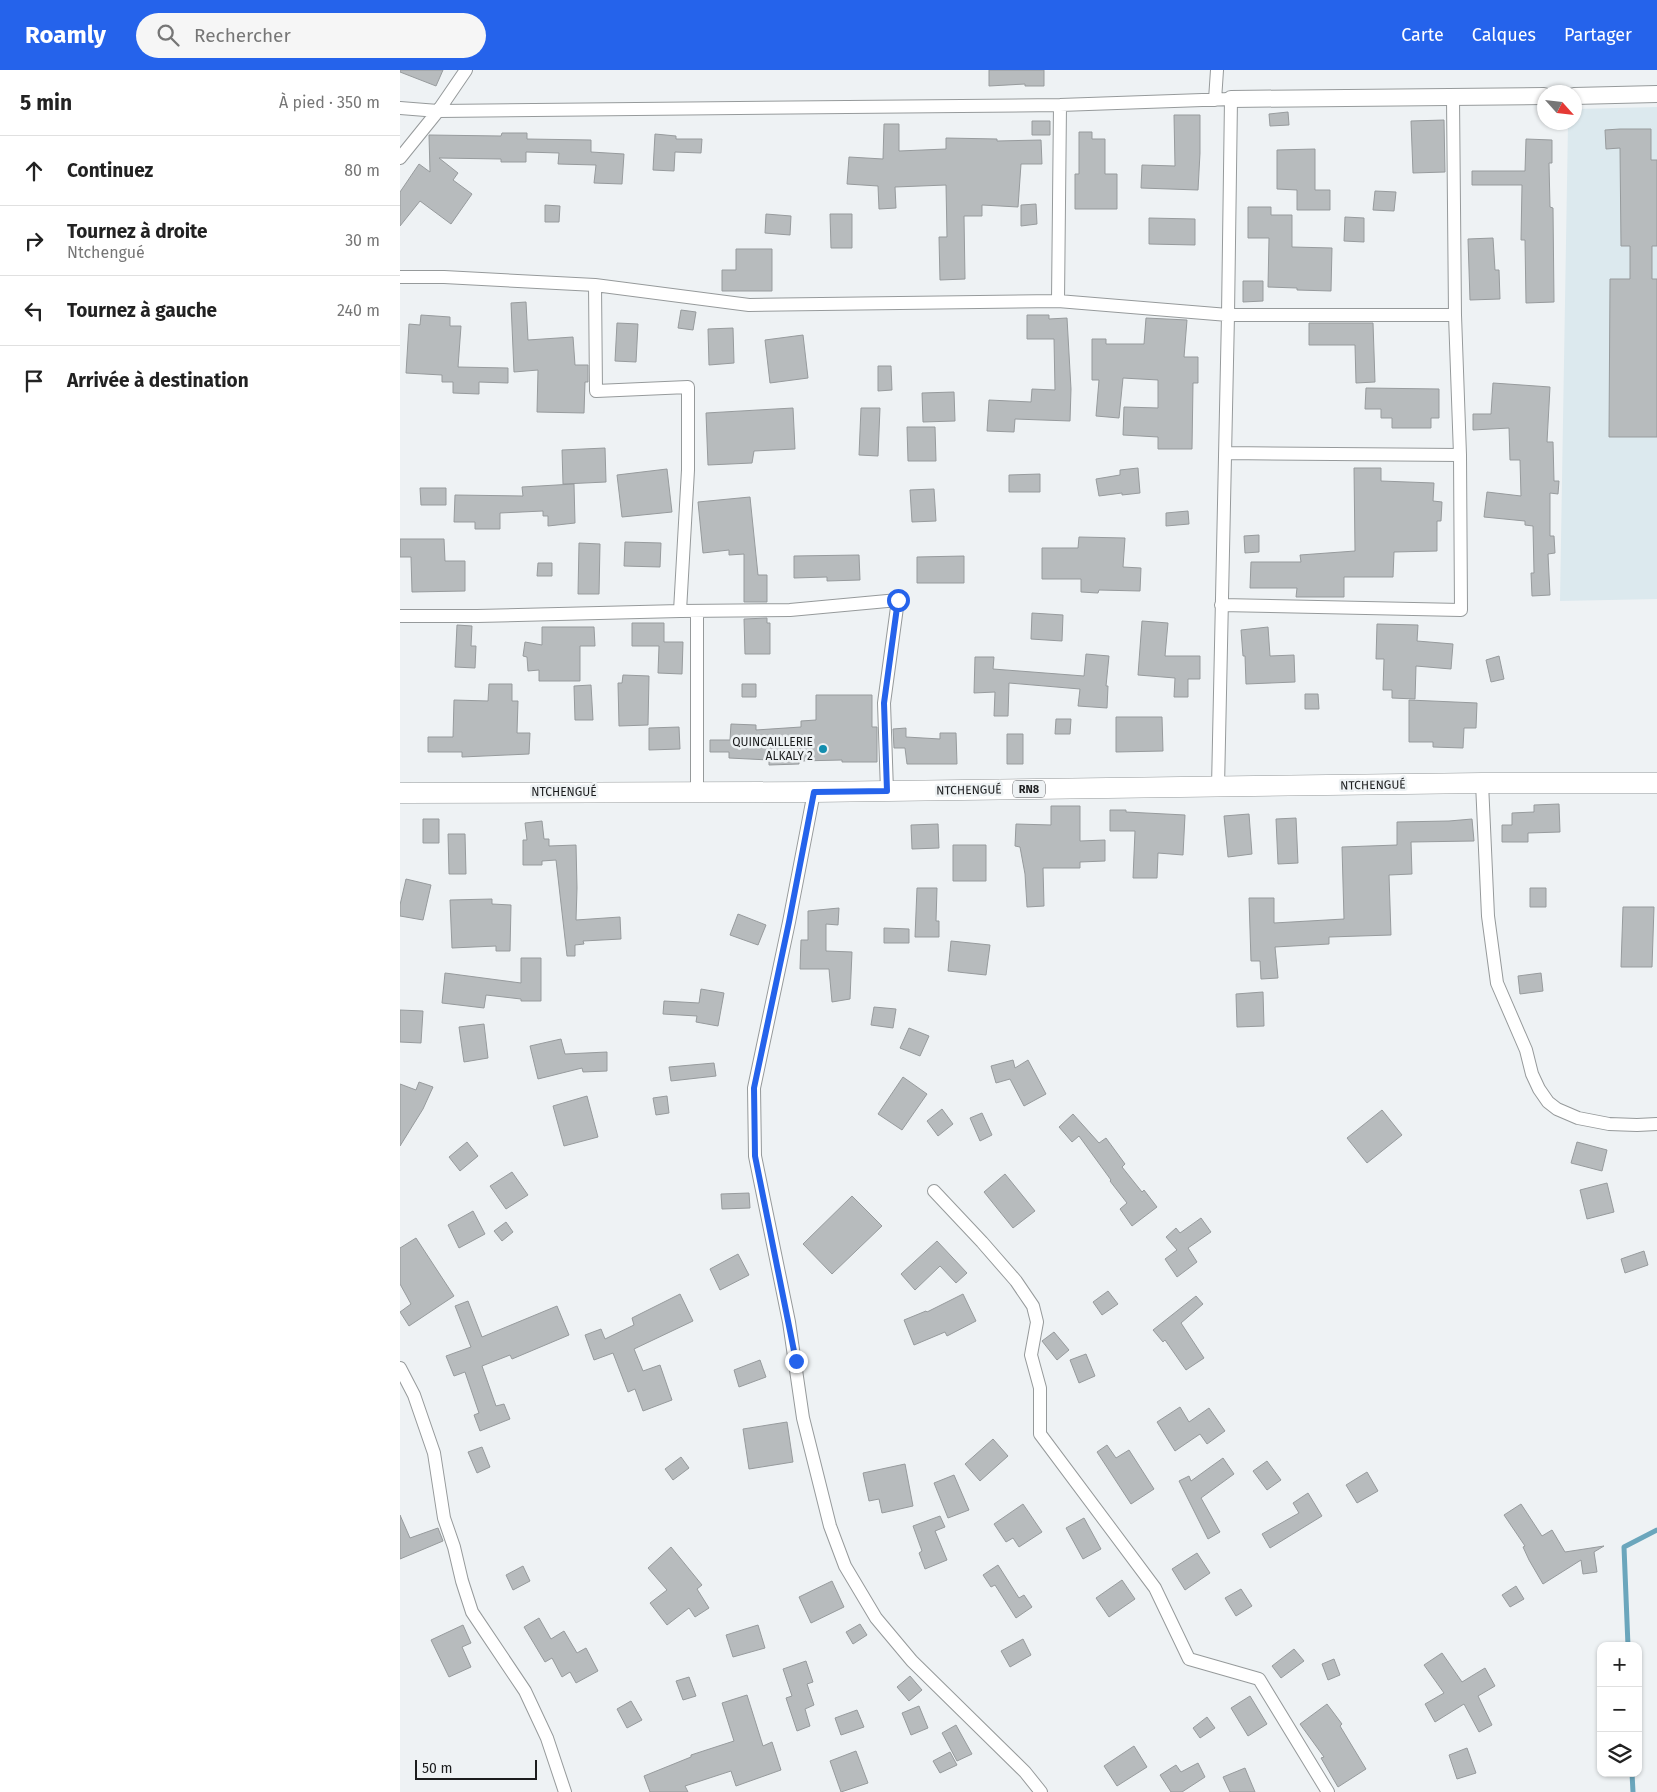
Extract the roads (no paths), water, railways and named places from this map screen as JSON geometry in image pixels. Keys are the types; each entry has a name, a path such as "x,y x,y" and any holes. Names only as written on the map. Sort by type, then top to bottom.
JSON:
{"main road":[{"name":"NTCHENGUÉ","path":"400,793 814,792 1482,783 1657,783"}],"street":[{"path":"400,158 438,111 466,70"},
{"path":"1217,70 1223,100 1228,315 1218,788"},
{"path":"1582,96 1657,94"},
{"path":"400,108 438,111 1060,105 1223,100 1537,96"},
{"path":"1221,605 1461,610 1453,98"},
{"path":"1058,301 1060,105"},
{"path":"400,277 595,285 749,304 1058,301 1228,315 1455,315"},
{"path":"595,285 596,391 688,387 688,470 680,611"},
{"path":"1225,453 1460,455"},
{"path":"400,616 790,610 898,600 884,703 887,791"},
{"path":"697,611 697,792"},
{"path":"1482,783 1488,916 1497,983 1526,1050 1532,1074 1539,1089 1548,1102 1557,1109 1578,1118 1609,1124 1657,1124"},
{"path":"814,792 754,1088 755,1156 789,1322 803,1418 825,1508 842,1558 876,1618 912,1661 1025,1772 1041,1792"},
{"path":"934,1191 1011,1274 1033,1306 1037,1322 1032,1355 1040,1388 1040,1434 1154,1588 1189,1659 1260,1679 1328,1792"},
{"path":"400,1368 414,1395 434,1453 444,1518 472,1612 525,1691 547,1738 565,1792"}],"waterway":[{"path":"1628,1642 1624,1547 1657,1530"},
{"path":"1632,1777 1633,1792"}],"place":[{"name":"QUINCAILLERIE ALKALY 2","path":"823,749"}]}
